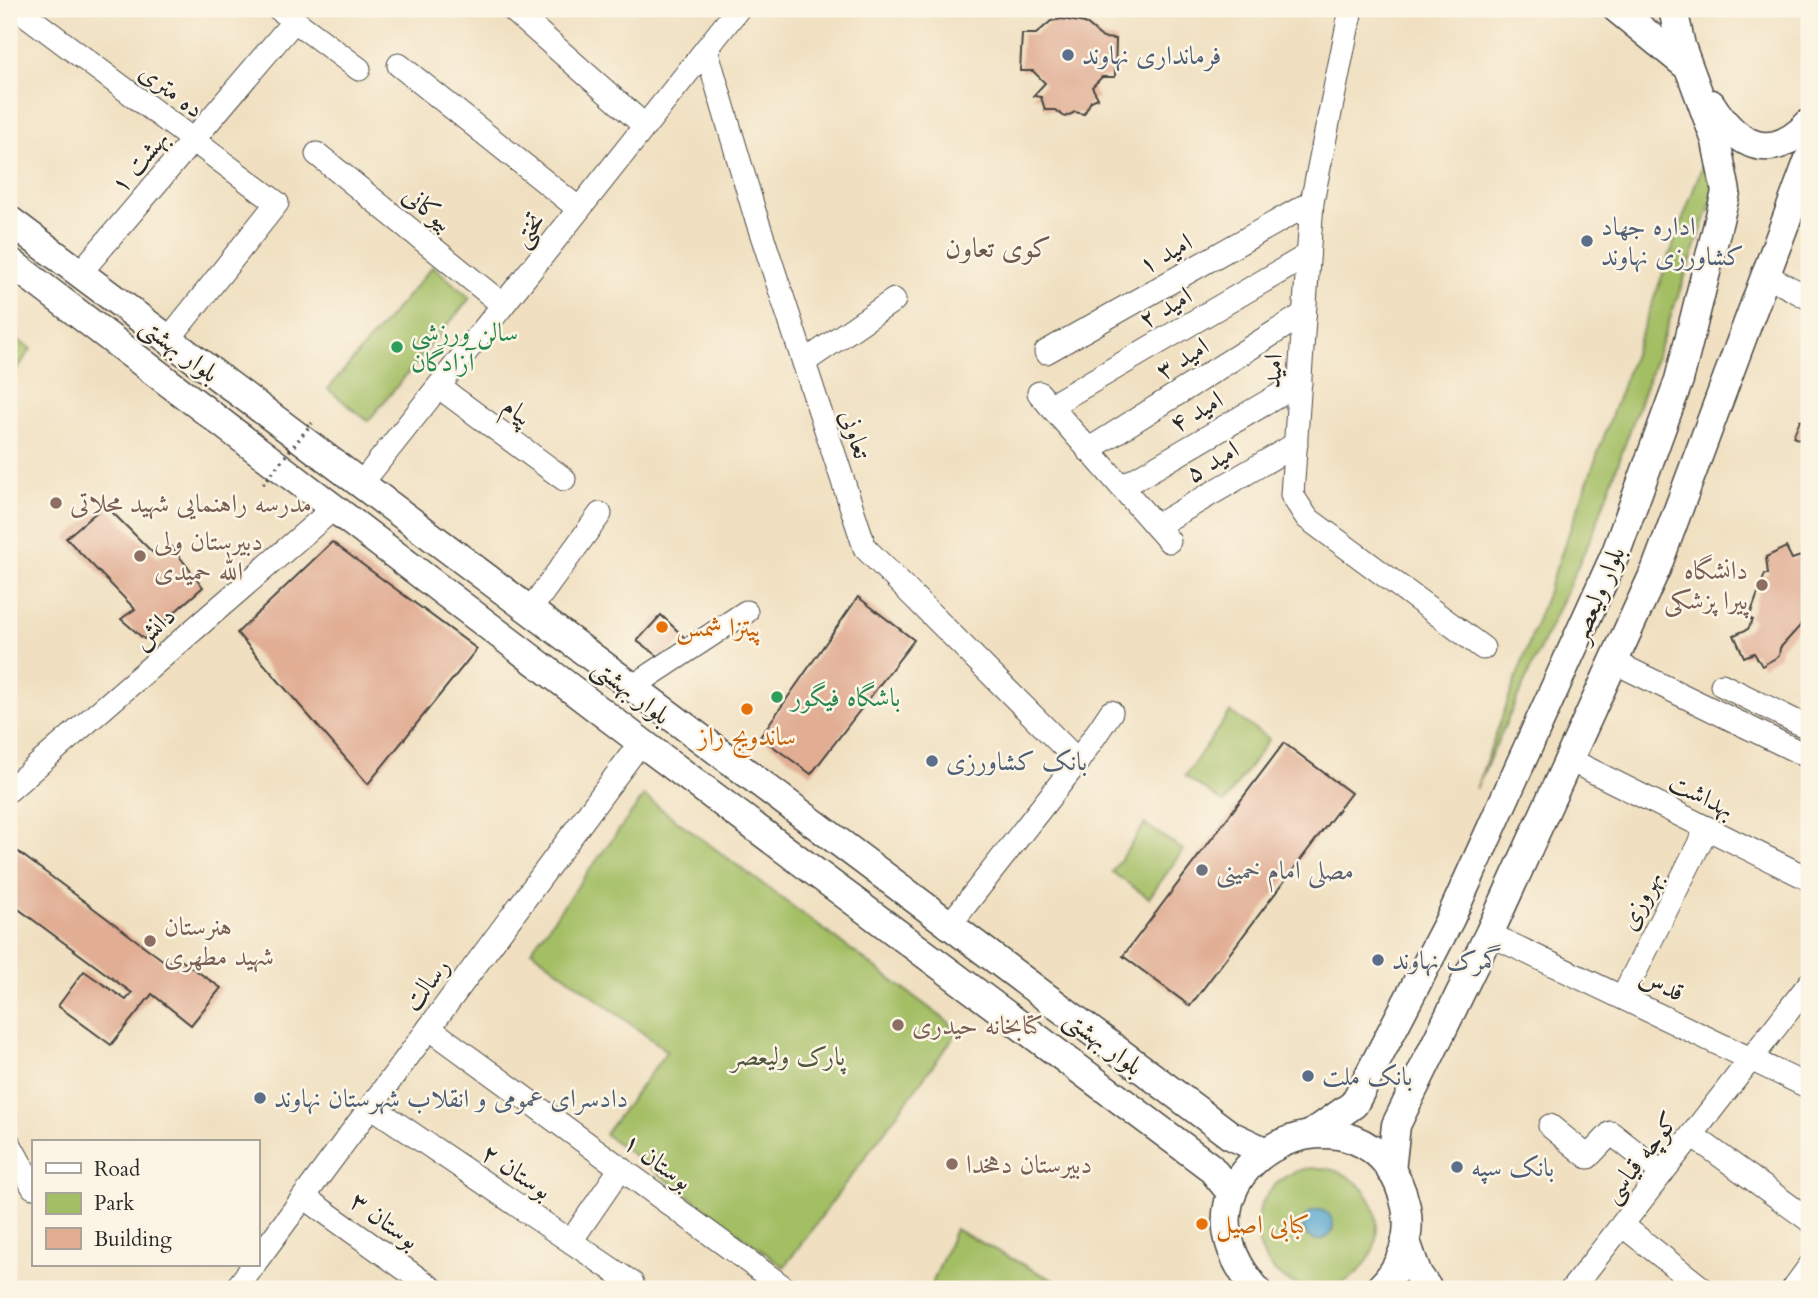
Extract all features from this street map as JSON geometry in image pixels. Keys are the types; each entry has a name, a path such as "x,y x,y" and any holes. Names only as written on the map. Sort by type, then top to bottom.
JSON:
{"main road":[{"path":"1617,9 1689,69 1721,120 1739,139 1759,148 1782,143 1809,123"},
{"name":"بلوار ولیعصر","path":"1313,1133 1353,1104 1451,917 1615,555 1679,380 1726,192 1716,141 1673,20 1673,9"},
{"name":"بلوار ولیعصر","path":"1391,1171 1395,1125 1489,934 1656,569 1809,159"},
{"name":"بلوار بهشتی","path":"9,220 530,610 661,714 948,927 1230,1135 1264,1151"},
{"name":"بلوار بهشتی","path":"9,261 641,742 1210,1167 1232,1194"},
{"path":"335,507 361,484"},
{"path":"1615,555 1656,569"},
{"path":"641,742 661,714"},
{"path":"1256,1289 1240,1269 1230,1245 1227,1219 1232,1194 1244,1170 1264,1151 1287,1138 1313,1133 1358,1143 1375,1153 1391,1171 1403,1193 1408,1217 1406,1241 1400,1262 1379,1289"},
{"path":"1406,1241 1417,1273 1428,1289"}],"street":[{"name":"ده متری","path":"18,9 277,203 168,340"},
{"path":"512,9 645,126"},
{"name":"تختی","path":"361,484 738,9"},
{"name":"امید","path":"1351,9 1312,202 1292,495 1307,519 1483,649"},
{"name":"بهشت ۱","path":"79,273 193,141 287,15"},
{"path":"287,15 359,69"},
{"name":"تعاونی","path":"706,49 754,211 865,548 1078,761"},
{"path":"399,65 579,209"},
{"name":"بیوکانی","path":"317,154 503,306"},
{"name":"امید ۱","path":"1046,352 1312,202"},
{"name":"امید ۲","path":"1088,450 1044,400 1308,255"},
{"path":"1767,276 1809,298"},
{"path":"804,362 894,300"},
{"name":"امید ۳","path":"1088,450 1304,314"},
{"name":"امید ۴","path":"1122,487 1300,383"},
{"name":"پیام","path":"439,387 564,479"},
{"name":"امید ۵","path":"1122,487 1163,534 1296,444"},
{"path":"1088,450 1122,487"},
{"name":"دانش","path":"9,790 335,507"},
{"path":"530,610 600,514"},
{"path":"629,689 746,612"},
{"path":"1614,662 1809,757"},
{"path":"1722,685 1809,728"},
{"path":"948,927 1078,761 1111,712"},
{"name":"رسالت","path":"259,1257 641,742"},
{"name":"بهداشت","path":"1570,760 1809,879"},
{"name":"بهروزی","path":"1623,996 1707,828"},
{"name":"قدس","path":"1489,934 1809,1087"},
{"name":"کوچه قیاسی","path":"1572,1289 1809,984"},
{"name":"بوستان ۱","path":"429,1028 786,1289"},
{"name":"بوستان ۲","path":"371,1106 570,1241 629,1286"},
{"path":"1550,1126 1588,1157 1611,1133 1662,1173"},
{"path":"1692,1135 1809,1220"},
{"path":"9,1143 32,1184"},
{"path":"570,1241 621,1168"},
{"name":"بوستان ۳","path":"304,1197 433,1289"},
{"path":"1622,1225 1703,1289"},
{"path":"238,1288 253,1266"},
{"path":"1793,1289 1809,1267"}],"path":[{"path":"263,484 312,423"}],"green space":[{"path":"1705,158 1719,181 1595,528 1476,789"},
{"name":"سالن ورزشی آزادگان","path":"433,266 470,298 368,421 328,389"},
{"path":"9,334 31,349 9,381"},
{"path":"1230,712 1269,739 1224,803 1185,776"},
{"name":"پارک ولیعصر","path":"644,796 959,1030 784,1267 605,1134 667,1051 531,950"},
{"path":"1145,824 1183,850 1149,898 1112,872"},
{"path":"1317,1168 1340,1172 1360,1185 1373,1205 1377,1228 1373,1251 1360,1271 1340,1284 1317,1288 1294,1284 1274,1271 1261,1251 1257,1228 1261,1205 1274,1185 1294,1172"},
{"path":"955,1229 1070,1289 930,1289"}],"water":[{"path":"1318,1210 1329,1214 1333,1225 1329,1236 1318,1240 1307,1236 1303,1225 1307,1214"}],"building":[{"name":"فرمانداری نهاوند","path":"1062,19 1085,23 1103,38 1116,39 1115,77 1102,77 1092,87 1098,98 1091,101 1084,114 1075,112 1065,117 1055,110 1045,110 1041,97 1033,96 1045,83 1033,71 1020,71 1022,34 1036,34 1051,21"},
{"path":"1800,420 1809,424 1809,444 1793,437"},
{"path":"105,505 158,558 172,547 203,587 144,639 121,619 135,609 66,538"},
{"path":"332,542 477,649 368,784 237,633"},
{"path":"1786,547 1792,559 1801,556 1809,573 1803,578 1807,604 1800,626 1780,648 1779,656 1762,666 1754,653 1744,657 1734,635 1748,629 1753,620 1749,618 1765,574 1768,574 1766,557"},
{"path":"858,597 914,640 811,774 760,737"},
{"name":"پیتزا شمس","path":"661,615 686,639 661,658 637,641"},
{"path":"1284,743 1351,793 1190,1006 1123,956"},
{"path":"9,845 168,964 175,956 221,988 191,1025 152,994 111,1045 58,1006 84,971 126,1000 132,993 9,902"}],"place":[{"name":"فرمانداری نهاوند","path":"1068,55"},
{"name":"اداره جهاد کشاورزی نهاوند","path":"1587,241"},
{"name":"سالن ورزشی آزادگان","path":"397,347"},
{"name":"مدرسه راهنمایی شهید محلاتی","path":"56,503"},
{"name":"دبیرستان ولی الله حمیدی","path":"140,556"},
{"name":"دانشگاه پیرا پزشکی","path":"1762,585"},
{"name":"پیتزا شمس","path":"662,627"},
{"name":"باشگاه فیگور","path":"777,697"},
{"name":"ساندویج راز","path":"747,709"},
{"name":"بانک کشاورزی","path":"932,761"},
{"name":"مصلی امام خمینی","path":"1202,870"},
{"name":"هنرستان شهید مطهری","path":"150,941"},
{"name":"گمرک نهاوند","path":"1378,960"},
{"name":"کتابخانه حیدری","path":"898,1025"},
{"name":"بانک ملت","path":"1308,1076"},
{"name":"دادسرای عمومی و انقلاب شهرستان نهاوند","path":"260,1098"},
{"name":"دبیرستان دهخدا","path":"952,1164"},
{"name":"بانک سپه","path":"1457,1167"},
{"name":"کبابی اصیل","path":"1202,1224"}],"district":[{"name":"کوی تعاون","path":"998,247"}]}
